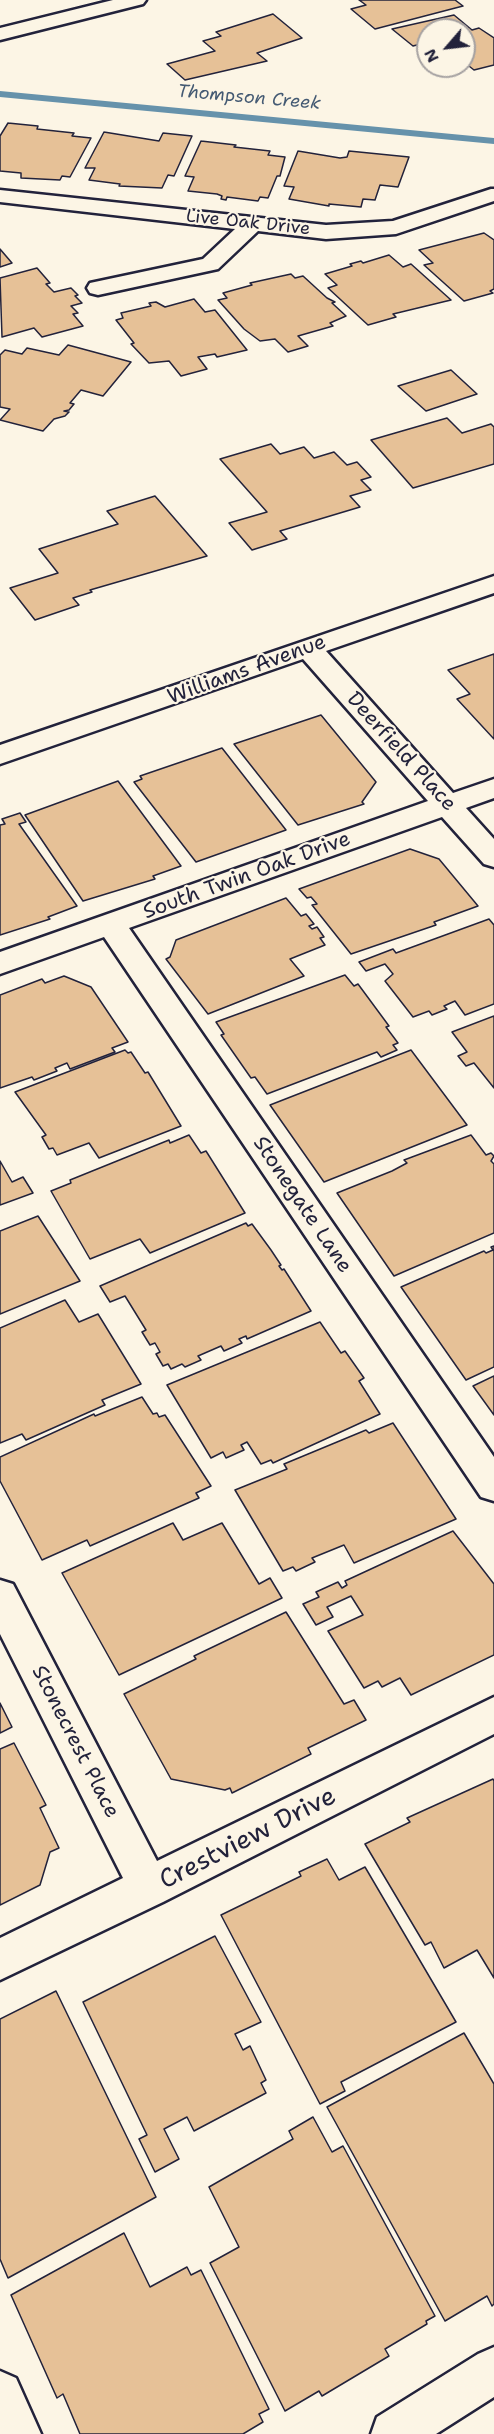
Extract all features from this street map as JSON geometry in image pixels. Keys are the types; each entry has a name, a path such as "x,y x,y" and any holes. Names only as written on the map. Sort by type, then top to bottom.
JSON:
{"street":[{"path":"0,34 136,0"},
{"name":"Live Oak Drive","path":"0,196 326,232 396,227 491,195"},
{"path":"98,288 210,264 253,224"},
{"name":"Williams Avenue","path":"0,755 494,584"},
{"name":"Deerfield Place","path":"308,648 494,857"},
{"name":"South Twin Oak Drive","path":"0,963 494,788"},
{"name":"Stonegate Lane","path":"111,925 494,1486"},
{"name":"Stonecrest Place","path":"0,1596 149,1888"},
{"name":"Crestview Drive","path":"0,1960 494,1715"},
{"path":"394,2434 494,2370"},
{"path":"0,2394 18,2434"}],"building":[{"path":"359,0 455,0 463,6 375,29 351,9 366,5"},
{"path":"273,14 302,38 257,53 267,61 185,80 167,64 215,51 203,41 221,36 216,32"},
{"path":"454,15 458,18 441,18"},
{"path":"416,24 416,45 413,46 392,29"},
{"path":"479,28 494,38 494,65 476,70 476,29"},
{"path":"8,123 38,126 37,129 74,133 72,136 91,138 70,177 62,176 60,180 21,178 21,173 0,171 0,136"},
{"path":"104,132 159,141 163,133 192,136 174,176 168,175 162,188 119,186 120,184 89,180 95,168 85,168"},
{"path":"201,141 270,151 268,155 285,157 280,176 277,176 268,198 260,197 258,201 227,197 226,200 221,199 222,196 217,194 188,191 194,177 185,176"},
{"path":"298,151 340,158 347,157 349,151 409,157 398,187 380,185 375,200 363,199 361,207 329,204 329,206 289,199 294,187 284,186"},
{"path":"484,233 494,240 494,289 490,291 493,293 464,301 424,265 433,263 419,250"},
{"path":"0,249 12,263 0,267"},
{"path":"389,255 403,267 411,264 451,300 393,314 396,317 368,325 328,288 337,285 325,274 352,266 350,264 361,261 363,263"},
{"path":"37,268 50,283 46,284 54,292 71,288 78,295 75,296 82,303 71,306 78,313 73,314 83,326 42,337 34,328 2,337 0,278"},
{"path":"291,274 295,278 303,276 327,298 335,302 332,303 346,316 330,323 333,326 298,336 308,346 288,352 275,339 260,341 244,329 218,300 227,298 223,293 252,285 250,283"},
{"path":"194,299 205,312 215,310 247,350 217,357 215,354 198,357 207,369 181,376 169,361 149,363 131,344 134,343 116,320 123,318 121,313 151,306 149,303 156,302 165,307"},
{"path":"68,345 131,362 103,396 81,390 70,403 74,404 69,410 64,411 69,412 65,416 54,419 43,431 0,420 10,409 0,407 0,355 5,350 22,354 27,348 59,355"},
{"path":"451,370 477,394 426,411 398,386"},
{"path":"447,418 462,433 491,424 494,427 494,464 413,488 371,440"},
{"path":"271,444 280,454 304,447 314,458 334,452 347,465 357,462 371,477 361,480 371,490 350,496 360,507 280,531 287,539 252,550 229,523 267,512 220,459"},
{"path":"155,496 207,556 90,590 92,592 73,598 79,605 35,620 10,588 58,573 39,549 118,524 107,511"},
{"path":"494,654 494,739 457,699 470,694 448,670"},
{"path":"321,715 376,782 362,802 364,804 298,825 234,744"},
{"path":"222,748 286,830 196,862 134,782 142,779 140,776"},
{"path":"118,781 181,866 153,876 155,879 83,901 25,815"},
{"path":"20,813 26,822 19,824 77,906 48,917 50,919 0,935 0,825 5,824 2,819"},
{"path":"410,849 439,859 478,906 434,922 436,925 351,954 312,905 317,904 299,889"},
{"path":"286,898 301,916 306,914 314,924 309,926 312,929 317,927 324,937 320,938 325,945 290,959 304,976 208,1014 166,959 170,957 176,940"},
{"path":"489,919 494,925 494,1004 465,1015 455,1001 444,1006 447,1009 432,1015 429,1011 413,1017 385,981 393,974 385,964 366,971 359,962 393,949 396,953"},
{"path":"345,975 354,986 358,984 389,1026 386,1027 398,1043 393,1045 397,1050 381,1057 377,1052 267,1094 255,1077 251,1078 221,1035 224,1034 216,1022"},
{"path":"64,976 91,987 128,1042 112,1048 115,1052 70,1069 67,1063 55,1068 57,1071 34,1080 32,1077 0,1088 0,995 42,979 45,983"},
{"path":"494,1016 494,1088 474,1063 466,1066 458,1056 467,1052 452,1032"},
{"path":"125,1050 128,1053 131,1052 145,1073 148,1072 181,1126 99,1158 89,1143 57,1155 53,1148 49,1149 42,1137 46,1135 15,1092"},
{"path":"411,1050 467,1125 324,1182 270,1105"},
{"path":"189,1135 201,1153 206,1151 245,1213 150,1253 140,1239 90,1259 51,1191 71,1183 70,1180 169,1140 170,1143"},
{"path":"471,1135 486,1155 491,1153 494,1156 491,1161 494,1164 494,1233 394,1276 337,1193 392,1171 407,1163 404,1160"},
{"path":"0,1161 12,1182 23,1177 33,1193 0,1205"},
{"path":"38,1216 80,1281 0,1314 0,1231"},
{"path":"246,1223 248,1226 252,1224 311,1311 247,1339 246,1336 239,1339 242,1343 224,1351 221,1346 198,1356 201,1360 185,1367 182,1364 171,1369 168,1364 163,1366 156,1354 160,1352 155,1343 150,1345 142,1332 146,1330 125,1296 110,1302 100,1286"},
{"path":"494,1246 494,1367 466,1380 401,1287 484,1251 486,1253 493,1250 491,1247"},
{"path":"65,1300 79,1322 98,1314 141,1384 102,1400 105,1405 26,1440 22,1434 0,1443 0,1328"},
{"path":"320,1322 341,1353 345,1351 364,1378 359,1381 380,1414 273,1463 271,1460 261,1464 247,1442 241,1445 244,1450 226,1458 223,1452 211,1458 167,1385"},
{"path":"494,1376 494,1415 473,1386"},
{"path":"142,1397 153,1414 157,1413 159,1417 165,1415 211,1486 196,1493 199,1498 90,1546 87,1540 42,1560 0,1481 0,1457 94,1414 95,1416"},
{"path":"393,1423 456,1519 354,1563 344,1545 312,1558 315,1562 296,1571 293,1567 283,1571 235,1490 287,1469 284,1464 366,1430 369,1433"},
{"path":"173,1523 183,1540 222,1523 259,1584 270,1578 282,1598 119,1675 62,1573"},
{"path":"453,1531 494,1584 494,1655 411,1695 400,1678 382,1687 378,1681 364,1688 328,1631 363,1615 351,1596 327,1607 333,1617 316,1625 303,1604 319,1597 316,1592 338,1582 342,1588 347,1585 345,1581"},
{"path":"286,1612 344,1704 354,1700 366,1720 308,1748 311,1754 232,1793 230,1788 225,1790 171,1779 124,1694 196,1659 194,1656"},
{"path":"0,1703 12,1727 0,1733"},
{"path":"14,1743 46,1805 40,1808 59,1848 50,1852 40,1885 0,1905 0,1749"},
{"path":"493,1779 494,1978 477,1950 444,1968 431,1942 425,1945 365,1844 410,1822 407,1818"},
{"path":"327,1859 339,1880 365,1867 456,2022 341,2082 345,2091 320,2104 221,1915 301,1876 299,1872"},
{"path":"215,1936 261,2022 235,2034 243,2050 250,2046 266,2080 261,2083 266,2093 194,2131 187,2117 164,2129 179,2159 155,2172 139,2139 147,2135 83,2002"},
{"path":"56,1991 156,2197 8,2278 0,2259 0,2019"},
{"path":"464,2033 494,2084 494,2304 492,2306 487,2296 445,2321 327,2107"},
{"path":"313,2117 332,2152 343,2146 435,2316 426,2321 427,2324 385,2349 389,2356 322,2396 319,2391 285,2411 210,2263 239,2247 209,2187 293,2139 289,2131"},
{"path":"124,2233 150,2287 187,2267 191,2275 201,2270 269,2409 259,2414 263,2422 243,2434 80,2434 63,2394 57,2398 11,2295"}],"waterway":[{"name":"Thompson Creek","path":"0,94 494,141"}]}
